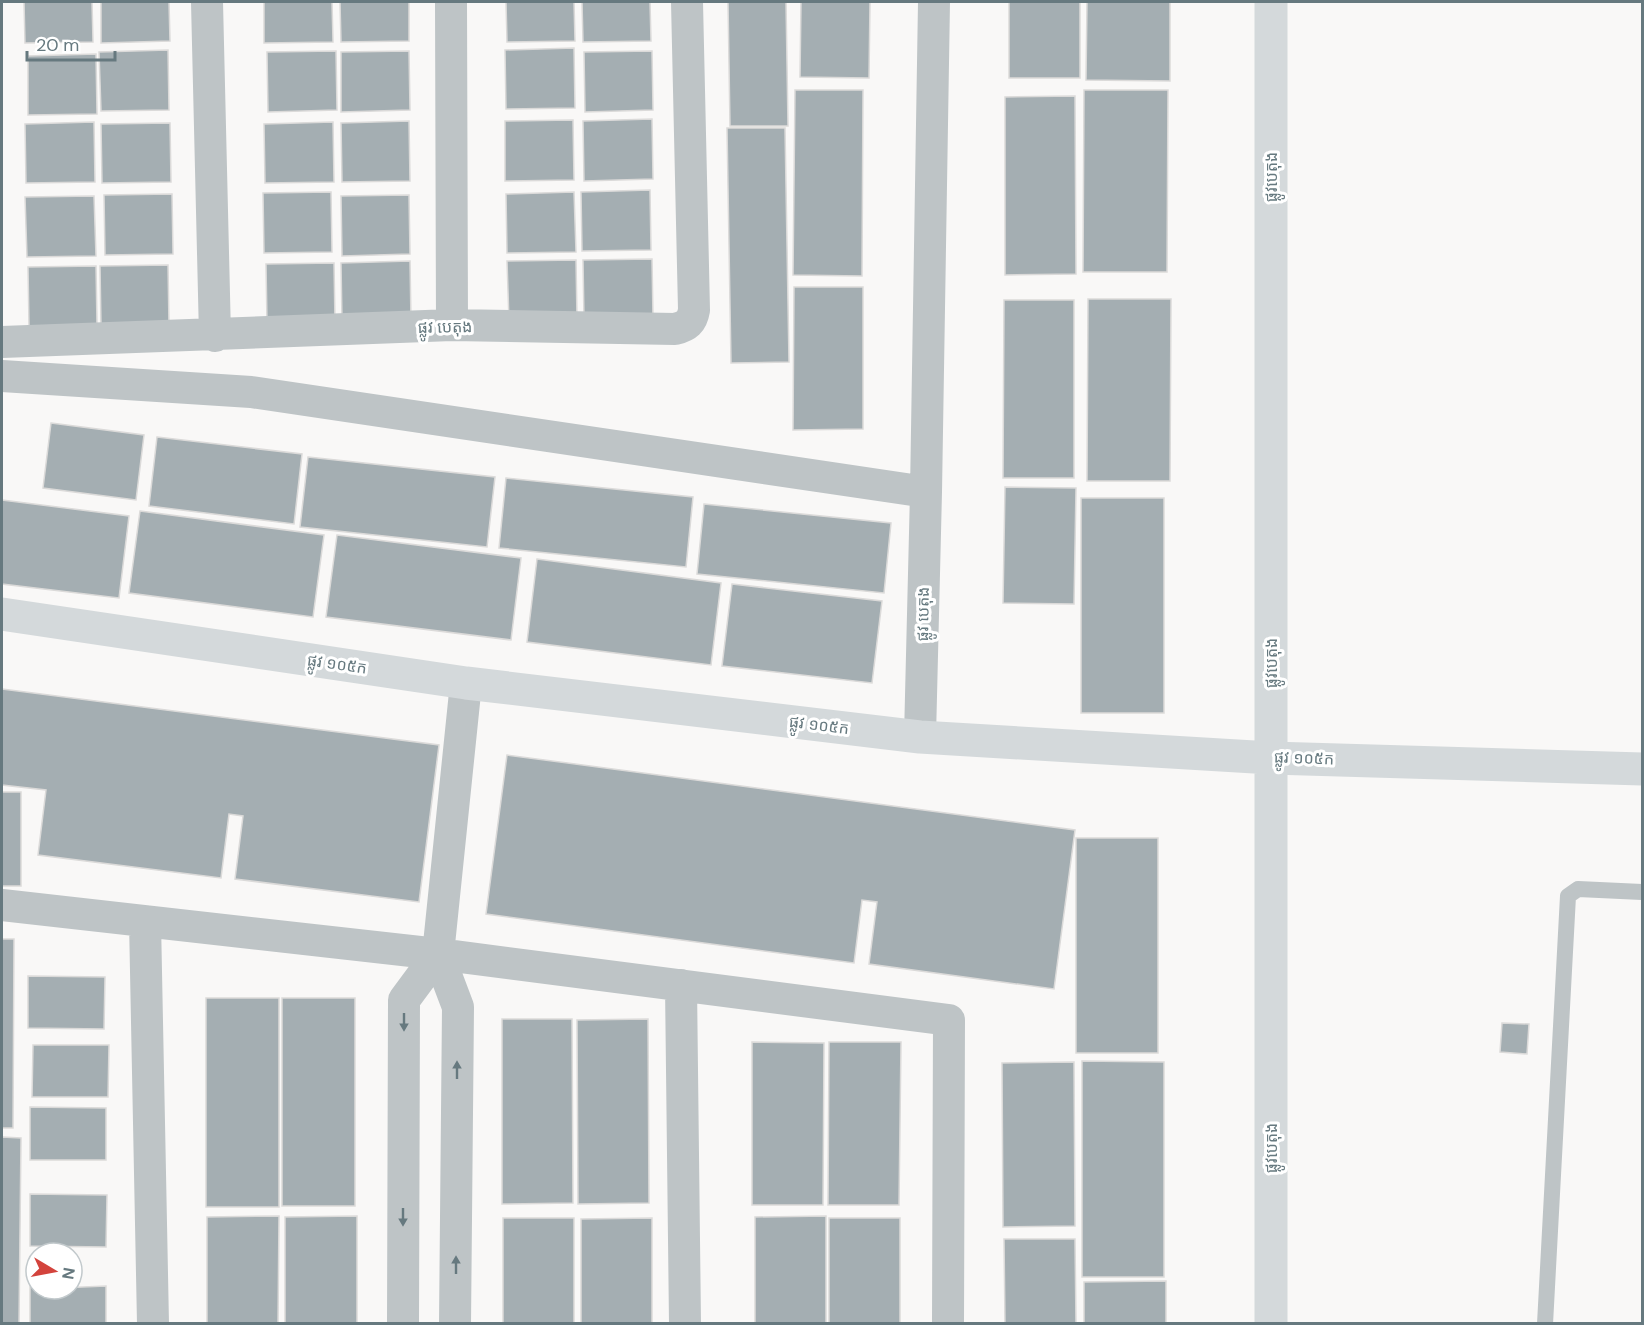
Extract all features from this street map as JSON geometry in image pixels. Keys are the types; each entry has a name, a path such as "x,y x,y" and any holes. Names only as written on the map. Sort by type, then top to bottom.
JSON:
{"main road":[{"name":"ផ្លូវបេតុង","path":"1271,2 1271,1323"},
{"name":"ផ្លូវ ១០៥ក","path":"2,614 466,683 920,736 1271,758 1642,769"}],"street":[{"path":"207,2 215,336"},
{"path":"451,2 452,325"},
{"name":"ផ្លូវ បេតុង","path":"2,342 215,336 452,325 675,329 686,327 692,320 694,309 687,2"},
{"name":"ផ្លូវ បេតុង","path":"920,736 934,2"},
{"path":"2,376 251,392 926,492"},
{"path":"455,1323 458,1007 438,954 466,683"},
{"path":"2,905 438,954 949,1020 948,1323"},
{"path":"145,921 153,1323"},
{"path":"403,1323 404,1000 438,954"},
{"path":"681,985 685,1323"}],"lane":[{"path":"1545,1323 1568,896 1578,889 1642,892"}],"building":[{"path":"24,2 92,2 93,42 25,43"},
{"path":"101,2 169,2 170,41 101,43"},
{"path":"264,2 332,2 333,42 264,43"},
{"path":"340,2 409,2 409,41 341,42"},
{"path":"506,2 574,2 575,41 507,42"},
{"path":"582,2 650,2 651,41 583,42"},
{"path":"728,2 786,2 788,126 730,126"},
{"path":"801,2 870,2 869,78 800,77"},
{"path":"1009,2 1080,2 1080,78 1009,78"},
{"path":"1087,2 1170,2 1170,81 1086,80"},
{"path":"574,48 575,108 506,109 505,50"},
{"path":"168,50 169,110 101,111 99,52"},
{"path":"336,51 337,110 268,112 267,52"},
{"path":"409,51 410,110 341,112 341,52"},
{"path":"652,51 653,110 585,112 584,52"},
{"path":"96,54 97,114 28,115 28,56"},
{"path":"795,90 863,90 862,276 793,275"},
{"path":"1084,90 1168,90 1167,272 1083,272"},
{"path":"1075,96 1076,274 1005,275 1005,97"},
{"path":"652,119 653,179 584,181 583,121"},
{"path":"573,120 574,180 505,181 505,121"},
{"path":"409,121 410,181 342,182 341,123"},
{"path":"94,122 95,182 26,183 25,124"},
{"path":"333,122 334,182 265,183 264,124"},
{"path":"170,123 171,182 102,183 101,124"},
{"path":"727,128 785,128 789,362 731,363"},
{"path":"650,190 651,250 582,251 581,192"},
{"path":"331,192 332,252 264,253 263,193"},
{"path":"574,192 576,252 507,253 506,194"},
{"path":"172,194 173,254 105,255 104,195"},
{"path":"409,195 410,254 342,256 341,196"},
{"path":"94,196 96,256 27,257 25,197"},
{"path":"652,259 653,318 584,320 583,260"},
{"path":"576,260 577,319 509,321 507,261"},
{"path":"410,261 411,321 342,322 341,263"},
{"path":"334,263 335,322 267,324 266,264"},
{"path":"168,265 169,325 101,326 100,266"},
{"path":"96,266 97,325 29,326 28,267"},
{"path":"794,287 863,287 863,429 793,430"},
{"path":"1088,299 1171,299 1170,481 1087,481"},
{"path":"1004,300 1074,300 1074,478 1003,478"},
{"path":"51,423 144,435 136,500 43,488"},
{"path":"157,437 302,454 294,524 149,506"},
{"path":"308,457 495,477 487,547 300,527"},
{"path":"506,478 693,497 686,567 499,548"},
{"path":"1005,487 1076,488 1074,604 1003,603"},
{"path":"1081,498 1164,498 1164,713 1081,713"},
{"path":"2,500 129,516 119,598 2,584"},
{"path":"704,504 891,523 884,593 697,574"},
{"path":"140,511 324,535 313,617 129,593"},
{"path":"337,535 521,558 511,640 326,617"},
{"path":"537,559 721,583 711,665 527,642"},
{"path":"732,584 882,601 872,683 722,666"},
{"path":"2,689 439,745 419,902 235,879 243,816 229,814 221,878 38,855 46,790 2,785"},
{"path":"507,755 1075,830 1054,989 869,964 877,902 862,900 854,963 486,914"},
{"path":"2,792 21,792 21,886 2,886"},
{"path":"1076,838 1158,838 1158,1053 1076,1053"},
{"path":"2,939 14,939 13,1128 2,1128"},
{"path":"28,976 105,977 104,1029 28,1028"},
{"path":"206,998 279,998 279,1207 206,1207"},
{"path":"282,998 355,998 355,1206 282,1206"},
{"path":"502,1019 572,1019 573,1203 502,1204"},
{"path":"648,1019 649,1203 578,1204 577,1020"},
{"path":"1502,1023 1529,1024 1527,1054 1500,1052"},
{"path":"752,1042 824,1043 823,1205 752,1205"},
{"path":"829,1042 901,1042 899,1205 828,1205"},
{"path":"33,1045 109,1045 108,1097 32,1097"},
{"path":"1082,1061 1164,1062 1164,1277 1082,1277"},
{"path":"1074,1062 1075,1226 1003,1227 1002,1063"},
{"path":"30,1107 106,1108 106,1160 30,1160"},
{"path":"2,1137 21,1138 19,1324 2,1324"},
{"path":"30,1194 107,1195 106,1247 84,1247 84,1241 30,1241"},
{"path":"279,1216 278,1324 207,1324 207,1217"},
{"path":"357,1216 357,1324 285,1324 285,1217"},
{"path":"826,1216 826,1324 755,1324 755,1217"},
{"path":"503,1218 574,1218 574,1324 503,1324"},
{"path":"652,1218 652,1324 581,1324 581,1219"},
{"path":"829,1218 900,1218 900,1324 829,1324"},
{"path":"1004,1239 1075,1239 1076,1324 1005,1324"},
{"path":"1166,1281 1166,1324 1084,1324 1084,1282"},
{"path":"106,1286 106,1324 30,1324 30,1301 84,1301 84,1287"}]}
